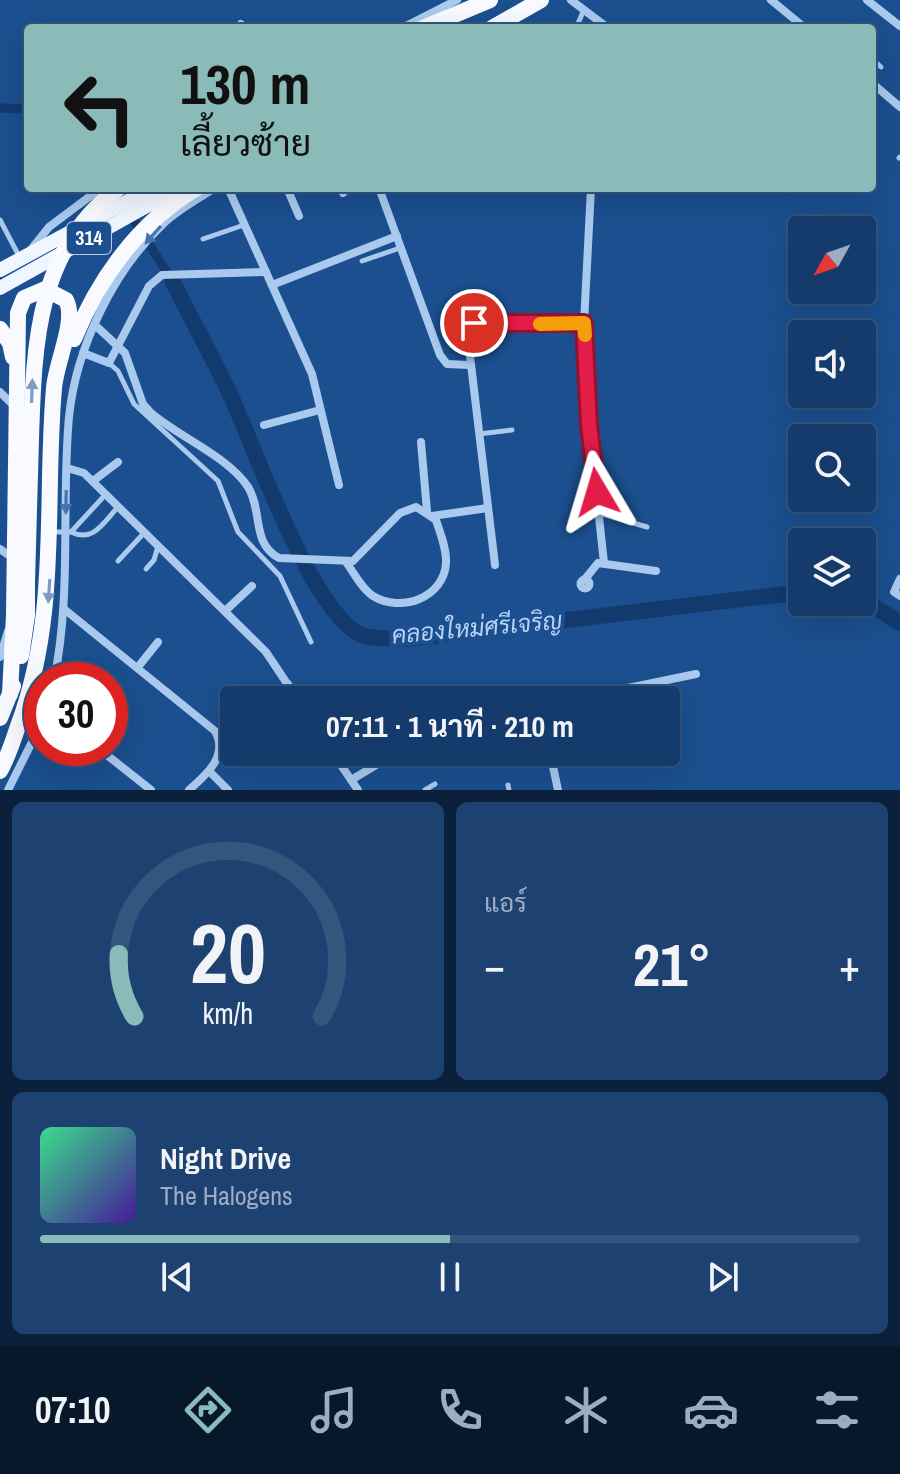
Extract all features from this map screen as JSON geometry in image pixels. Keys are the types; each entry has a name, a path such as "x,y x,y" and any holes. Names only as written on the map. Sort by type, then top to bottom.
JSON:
{"highway":[{"path":"499,24 541,0"},
{"path":"433,24 486,2"},
{"path":"0,718 17,674 26,626 33,372 42,302 70,241 92,212 114,192"},
{"path":"53,401 82,319 112,268 157,215 191,192"},
{"path":"0,771 31,692 62,532 53,401 60,352 71,315 66,300 53,290 37,289 20,305 16,374 5,400 7,554 14,615 10,694"},
{"path":"0,329 10,343 16,374"}],"main road":[{"path":"450,24 486,2"},
{"name":"314","path":"0,270 145,192"},
{"name":"314","path":"0,288 172,192"}],"street":[{"path":"410,24 457,0"},
{"path":"571,0 602,24"},
{"path":"771,0 800,24"},
{"path":"867,0 900,26"},
{"path":"876,86 900,107"},
{"path":"23,258 49,227 96,192"},
{"path":"57,662 64,609 62,532 69,415 83,353 126,271 153,235 179,211 209,192"},
{"path":"230,192 312,374 339,485"},
{"path":"289,192 299,216"},
{"path":"380,192 440,355 447,364 469,365"},
{"path":"591,192 584,323 589,425 604,563"},
{"path":"272,285 397,236"},
{"path":"83,353 109,363 149,286 162,275 266,272"},
{"path":"495,565 467,331 474,323 584,323"},
{"path":"95,325 117,344 132,365 143,404 161,422 240,478 252,496 263,544 271,553 346,562 360,557 408,507 430,514 488,508"},
{"path":"264,425 320,410"},
{"path":"346,562 369,594 379,600 392,603 419,600 433,591 446,562 430,514 421,442"},
{"path":"93,481 118,462"},
{"path":"67,468 76,468 93,481 266,652 288,684"},
{"path":"585,579 594,564 656,571"},
{"path":"900,579 894,592 900,596"},
{"path":"225,611 252,586"},
{"path":"64,609 215,731 219,738 219,755 210,772 189,790"},
{"path":"0,657 14,615"},
{"path":"138,667 158,642"},
{"path":"638,686 696,674"},
{"path":"8,790 24,758"},
{"path":"121,766 151,790"},
{"path":"342,766 358,790"},
{"path":"351,780 374,766"},
{"path":"553,766 558,790"},
{"path":"210,772 228,790"}],"lane":[{"path":"578,24 583,12"},
{"path":"876,63 881,67"},
{"path":"0,220 23,258"},
{"path":"203,239 245,225"},
{"path":"0,243 9,238"},
{"path":"362,261 401,248"},
{"path":"109,363 118,371 134,404 218,481 238,532 280,576 311,642"},
{"path":"479,434 512,430"},
{"path":"62,532 106,494"},
{"path":"62,532 82,537 91,535 118,506"},
{"path":"599,513 647,527"},
{"path":"118,561 145,532"},
{"path":"146,569 154,560 158,545"},
{"path":"425,790 435,784"}],"waterway":[{"path":"0,108 24,109"},
{"path":"128,211 173,282"},
{"name":"คลองใหม่ศรีเจริญ","path":"173,282 229,392 302,560 340,618 359,634 407,639 788,594"},
{"name":"คลองใหม่ศรีเจริญ","path":"876,608 900,623"}],"slow traffic":[{"path":"540,324 584,323 585,335"}],"route":[{"path":"474,323 584,323 589,425 597,492"}]}
